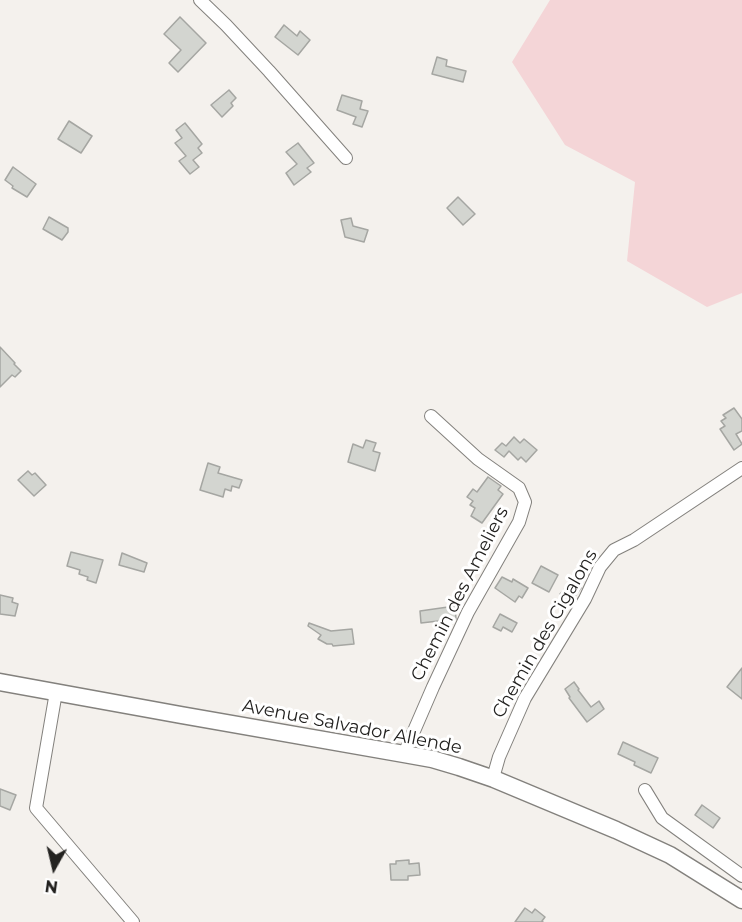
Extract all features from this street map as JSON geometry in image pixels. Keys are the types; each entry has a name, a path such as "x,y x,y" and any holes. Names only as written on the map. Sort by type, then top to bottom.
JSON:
{"main road":[{"name":"Avenue Salvador Allende","path":"0,682 432,759 493,778 616,830 670,855 742,900"}],"street":[{"path":"200,0 269,71 346,158"},
{"name":"Chemin des Ameliers","path":"404,754 468,612 519,522 525,502 519,488 478,459 431,416"},
{"name":"Chemin des Cigalons","path":"493,778 499,757 525,698 585,599 600,567 614,550 634,540 742,468"},
{"path":"56,692 36,808 133,922"},
{"path":"645,790 662,818 742,876"}],"shaded area":[{"path":"550,0 742,0 742,293 707,307 627,261 635,182 565,145 512,62"}],"building":[{"path":"180,17 206,43 178,72 169,63 181,50 164,34"},
{"path":"284,25 297,36 300,31 310,40 298,55 275,37"},
{"path":"437,57 447,60 446,66 466,71 463,82 432,74"},
{"path":"229,90 236,98 231,103 233,106 222,117 211,105"},
{"path":"342,95 362,101 360,109 368,111 362,127 353,124 356,117 337,110"},
{"path":"69,121 92,136 81,153 58,139"},
{"path":"185,123 202,144 198,148 202,153 193,160 199,167 190,174 179,161 186,156 175,143 182,138 176,130"},
{"path":"298,143 314,163 307,168 311,172 294,185 286,173 297,164 286,152"},
{"path":"13,167 36,184 27,197 12,188 13,186 5,180"},
{"path":"458,197 475,214 463,225 447,208"},
{"path":"49,217 68,228 62,240 43,229"},
{"path":"351,218 353,226 368,230 364,242 345,237 341,220"},
{"path":"0,347 21,371 15,377 12,375 0,387"},
{"path":"734,408 742,419 742,431 736,434 742,444 734,450 720,429 725,426 721,421 726,418 723,415"},
{"path":"514,437 520,443 524,439 537,450 526,462 521,457 518,460 509,451 504,457 495,450 502,443 506,446"},
{"path":"366,440 376,443 373,451 380,453 375,471 348,462 353,444 363,448"},
{"path":"208,463 220,467 218,473 242,480 239,488 232,486 231,491 225,489 223,497 200,490"},
{"path":"28,471 32,475 35,473 46,485 34,496 18,480"},
{"path":"488,477 501,486 498,490 503,494 482,523 471,516 475,508 470,505 473,501 467,497 473,489 477,492"},
{"path":"71,552 103,560 96,583 79,574 80,570 67,566"},
{"path":"122,553 147,563 144,572 119,565"},
{"path":"541,566 558,575 549,592 532,583"},
{"path":"502,577 512,582 513,579 528,588 522,598 519,596 515,602 495,588"},
{"path":"573,580 581,588 572,600 560,594"},
{"path":"0,595 13,598 12,602 18,604 15,616 0,614"},
{"path":"455,606 456,619 421,623 420,611"},
{"path":"500,614 517,623 512,632 503,627 501,631 493,627"},
{"path":"309,623 331,631 352,629 354,644 333,646 327,644 318,639 321,635 308,626"},
{"path":"742,668 742,699 727,687"},
{"path":"574,682 591,707 599,701 604,709 587,722 565,689"},
{"path":"623,742 658,758 651,773 618,754"},
{"path":"0,789 16,795 10,810 0,806"},
{"path":"702,805 720,818 713,828 695,815"},
{"path":"409,860 409,864 419,863 420,875 408,876 408,880 391,880 390,864"},
{"path":"525,908 532,913 535,909 545,917 543,922 515,922"}]}
